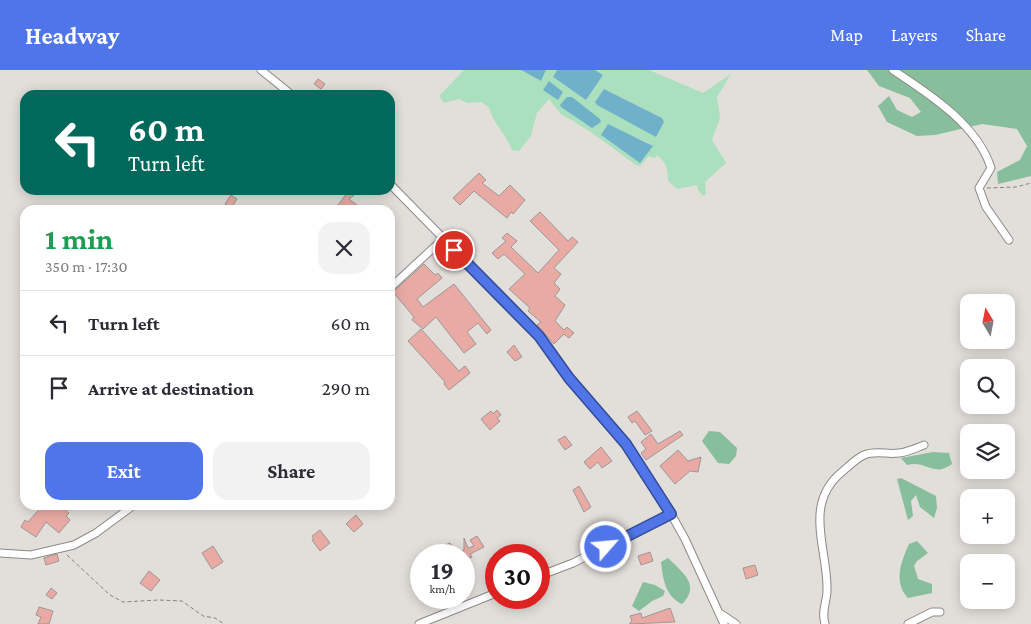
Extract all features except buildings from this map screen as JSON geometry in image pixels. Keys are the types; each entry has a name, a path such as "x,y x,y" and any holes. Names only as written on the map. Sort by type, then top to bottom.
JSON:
{"street":[{"path":"261,70 286,90"},
{"path":"893,70 949,109 988,158 991,168 979,188 986,207 1009,240"},
{"path":"395,189 539,336 569,378 626,444 671,514 721,614 724,624"},
{"path":"395,283 443,239"},
{"path":"825,624 822,611 827,591 820,531 820,513 822,501 831,481 863,455 878,452 897,453 924,444"},
{"path":"0,553 31,554 74,545 96,533 127,510"},
{"path":"550,572 573,563 671,514"},
{"path":"419,624 485,597"},
{"path":"908,624 932,612 940,612"},
{"path":"721,614 736,624"}],"path":[{"path":"979,188 1016,187 1031,183"},
{"path":"61,548 110,595 122,602 182,601 203,616 215,618 224,624"}],"green space":[{"path":"464,70 521,70 540,81 546,70 557,70 553,77 586,100 603,75 595,70 649,70 703,93 731,74 717,97 720,118 712,140 726,163 705,182 706,194 703,196 698,190 697,185 677,189 668,181 666,167 658,156 653,158 649,156 640,166 636,165 591,132 561,114 549,99 537,113 531,136 519,151 512,150 493,119 489,107 481,102 467,103 459,99 444,103 439,96","holes":["604,89 662,118 664,122 656,137","601,135 632,136 649,143 639,162"]},
{"path":"867,70 1031,70 1031,176 998,184 997,172 1020,160 1027,146 1017,129 982,124 935,135 917,136 887,122 878,106 889,96 897,110 912,117 921,112 910,98 879,86"},
{"path":"709,431 720,432 737,448 736,456 729,464 718,463 702,441"},
{"path":"933,452 949,453 952,464 945,468 935,469 914,464 907,465 901,458"},
{"path":"901,478 936,496 937,508 934,518 920,507 916,495 911,501 913,516 908,520 897,479"},
{"path":"917,541 928,553 917,561 914,566 918,579 932,584 932,593 908,598 903,592 901,585 901,565 909,544"},
{"path":"668,558 684,574 690,585 690,591 682,604 676,601 668,592 664,581 661,562"},
{"path":"643,582 655,585 665,591 663,596 652,601 639,611 632,606"}],"water":[{"path":"521,70 546,70 541,81"},
{"path":"557,70 595,70 603,75 586,100 553,77"},
{"path":"549,81 563,92 558,100 543,90"},
{"path":"604,89 662,118 664,122 656,137 597,105 595,102"},
{"path":"567,97 572,97 600,119 601,122 592,128 561,107 560,105"},
{"path":"608,124 653,146 640,163 601,135"}],"route":[{"path":"454,250 539,336 569,378 626,444 671,514 606,547"}]}
